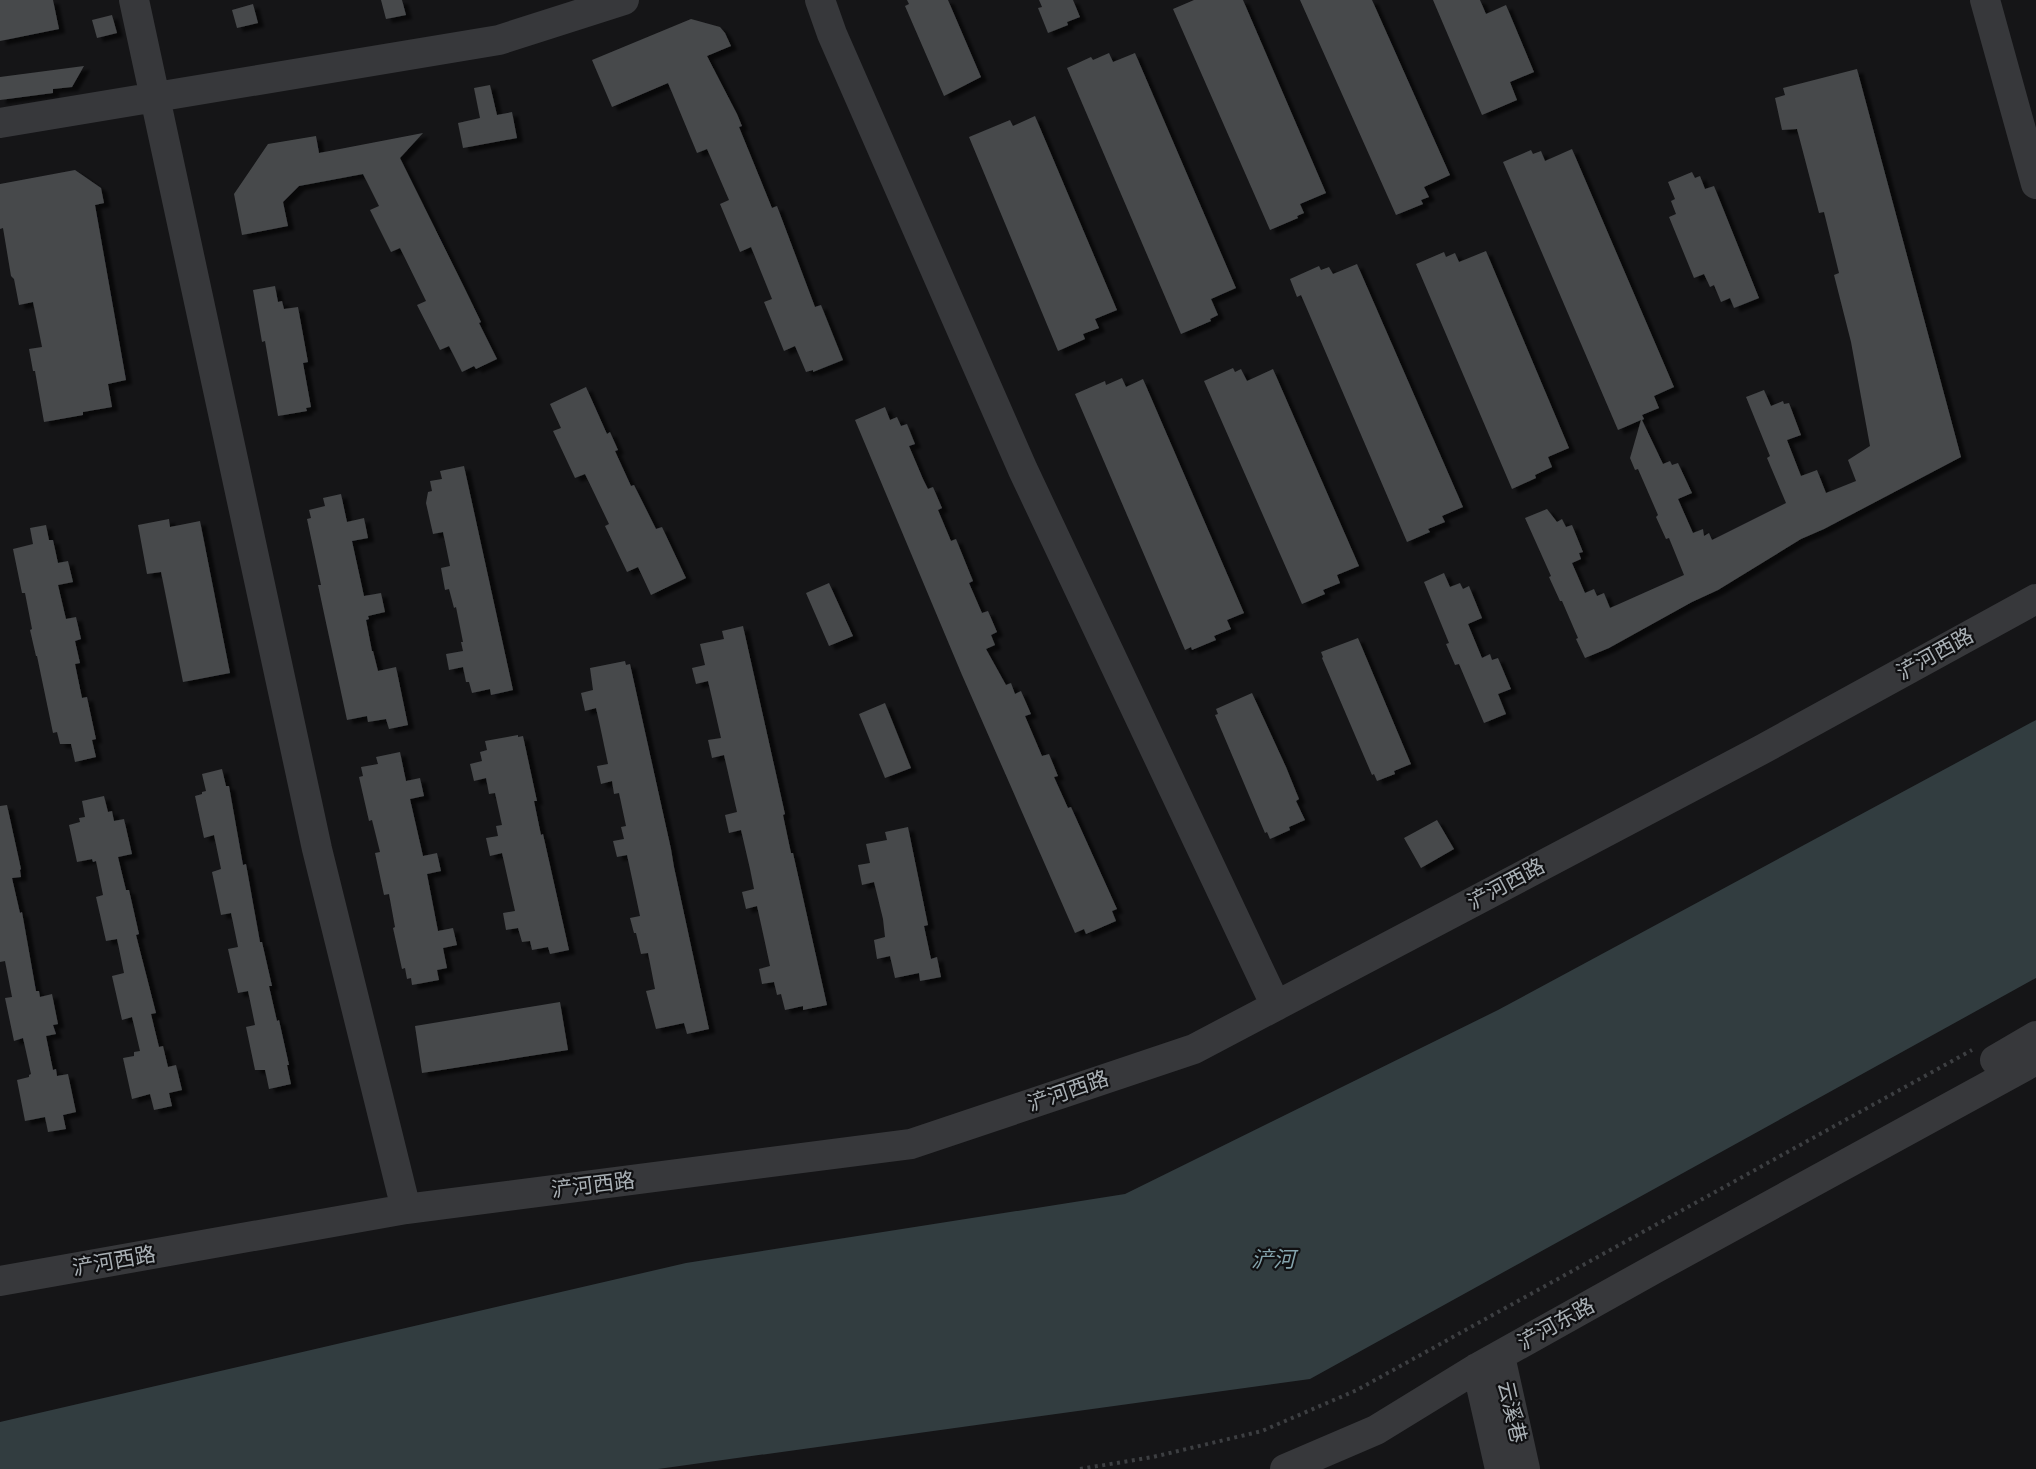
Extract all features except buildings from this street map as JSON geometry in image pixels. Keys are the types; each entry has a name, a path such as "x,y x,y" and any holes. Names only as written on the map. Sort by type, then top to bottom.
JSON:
{"street":[{"path":"134,0 317,849 406,1209"},
{"path":"0,123 499,40 624,0"},
{"path":"820,0 832,34 1023,470 1276,1006"},
{"path":"1985,0 2036,184"},
{"name":"浐河西路","path":"0,1281 406,1209 911,1144 1194,1049 1750,755 2036,599"},
{"name":"浐河东路","path":"1488,1362 1525,1326 2036,1036"},
{"name":"浐河东路","path":"1488,1362 2036,1060"},
{"path":"1285,1469 1376,1430 1488,1362"},
{"name":"云溪巷","path":"1488,1362 1500,1469"},
{"name":"云溪巷","path":"1488,1362 1525,1469"}],"path":[{"path":"1080,1469 1153,1457 1262,1431 1357,1390 1973,1049"}],"water":[{"name":"浐河","path":"2036,720 2036,978 1310,1379 658,1469 0,1469 0,1422 686,1263 1125,1194 1498,1010"}]}
